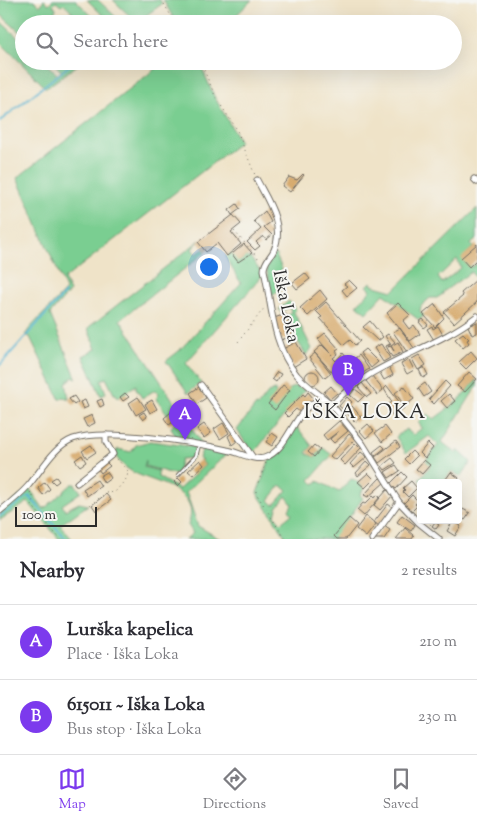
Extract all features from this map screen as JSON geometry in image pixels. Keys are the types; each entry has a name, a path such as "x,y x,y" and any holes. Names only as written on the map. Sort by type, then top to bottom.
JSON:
{"street":[{"name":"Iška Loka","path":"257,180 274,213 278,230 274,251 264,264 271,307 282,351 297,375 332,405 363,444 400,502"},
{"path":"332,405 341,395 364,378 444,338 477,317"},
{"path":"201,385 252,456"},
{"path":"0,511 27,488 65,443 72,439 106,435 128,436 199,445 265,458 277,448 306,409 316,401 325,399"},
{"path":"77,483 113,454 106,442 106,435"},
{"path":"372,539 400,502 419,523 439,539"}],"lane":[{"path":"178,475 196,456 199,445"}],"path":[{"path":"164,4 171,15"},
{"path":"204,70 216,98 236,128 257,180"},
{"path":"234,231 264,264"},
{"path":"238,342 265,308 271,307"},
{"path":"90,505 106,492 115,492 127,478 128,471 113,454"},
{"path":"265,458 266,467 256,488 256,494 285,539"},
{"path":"27,488 34,498 31,504 60,539"}],"green space":[{"path":"0,0 34,0 40,6 44,0 49,4 53,0 76,0 91,15 74,15 64,4 61,6 56,2 53,5 56,9 53,15 15,15 15,28 0,14"},
{"path":"87,0 98,0 114,15 103,15"},
{"path":"113,0 160,0 162,4 147,15 129,15"},
{"path":"163,0 252,0 236,15 172,15"},
{"path":"0,21 15,35 15,57 0,42"},
{"path":"28,70 53,70 58,75 60,70 71,70 46,88"},
{"path":"154,70 203,70 214,96 240,142 64,279 70,291 50,314 77,379 73,377 66,383 69,399 63,397 60,400 30,337 25,335 66,290 17,178"},
{"path":"477,208 477,239 471,244 473,247 463,258 472,267 477,263 477,280 471,272 437,298 430,298 421,306 420,311 424,316 419,320 384,294 366,313 357,305 371,290 367,286 371,282 372,285 393,291","holes":["457,259 461,268 442,283 438,277"]},
{"path":"200,240 192,249 196,254 205,248 207,251 120,320 202,444 177,440 171,427 177,421 173,413 168,415 156,398 159,395 155,390 142,398 136,389 136,385 118,398 106,378 101,380 106,393 101,396 83,356 96,349 88,329 89,327"},
{"path":"232,252 240,262 247,255 248,258 250,257 263,275 186,363 201,383 188,393 166,361 179,351 241,283 227,260 226,256"},
{"path":"275,253 282,269 279,278 284,287 272,296 266,267"},
{"path":"289,301 296,310 294,312 312,349 306,355 295,337 287,316 291,312 289,307 281,312 279,309"},
{"path":"477,380 477,386 442,442 456,453 458,450 471,462 461,477 452,471 446,479 420,479 430,466 426,460 438,445 429,436 406,453 396,437 406,429 413,435 422,428 418,422 428,414 434,419 458,401"},
{"path":"295,386 305,390 253,454 237,430 268,393 275,390 276,397"},
{"path":"297,427 312,446 306,453 315,457 323,448 332,455 310,480 314,484 318,481 339,492 351,479 364,488 360,495 363,498 334,539 287,539 257,493 269,461","holes":["281,485 287,490 274,505 269,500","286,496 292,504 289,510 292,514 281,523 275,516 277,508"]},
{"path":"150,441 195,447 192,458 181,459 177,475 145,466 146,460 144,467 158,471 158,477 179,489 205,465 199,458 203,448 229,452 186,492 198,526 220,539 186,539 193,533 188,525 191,513 188,503 182,495 126,468 114,454 118,449 131,452 136,445"},
{"path":"72,484 75,484 81,492 62,505 65,510 79,503 88,505 60,525 72,539 59,539 28,502 0,520 0,513 29,488 44,509"}],"building":[{"path":"303,174 290,192 282,186 289,177 297,180"},
{"path":"237,204 240,209 232,215 229,210"},
{"path":"265,211 271,222 264,227 272,235 266,240 263,236 256,242 260,246 255,250 247,242 261,229 254,221"},
{"path":"233,215 241,224 231,232 241,244 227,256 217,243 206,252 198,242"},
{"path":"244,244 252,253 238,262 232,254"},
{"path":"477,244 477,259 469,267 461,258"},
{"path":"305,273 310,279 297,289 292,283"},
{"path":"349,280 357,288 347,296 342,290 347,286 344,284"},
{"path":"476,280 477,302 454,323 444,312 463,296 461,293"},
{"path":"320,290 327,299 308,316 300,308"},
{"path":"326,302 360,341 355,345 350,340 344,345 320,318 322,317 316,311"},
{"path":"398,303 410,315 403,321 409,329 414,325 420,334 410,341 387,313"},
{"path":"435,304 444,318 435,327 423,314"},
{"path":"286,314 293,336 281,340 274,318"},
{"path":"423,319 428,325 424,328 419,322"},
{"path":"370,321 383,337 378,341 363,327"},
{"path":"477,322 477,333 472,335 468,326"},
{"path":"432,326 433,329 438,326 443,335 434,340 427,329"},
{"path":"400,328 414,348 407,352 393,332"},
{"path":"325,333 339,349 336,351 338,354 333,358 336,361 343,353 360,375 354,380 338,363 335,366 350,382 345,386 314,352 322,345 332,355 318,339"},
{"path":"463,333 469,339 467,340 469,343 463,348 455,339"},
{"path":"388,334 395,342 391,345 385,336"},
{"path":"296,342 306,359 293,367 283,349"},
{"path":"398,342 403,352 392,357 386,346 390,344 388,347"},
{"path":"381,344 390,358 383,362 374,348"},
{"path":"365,349 378,362 371,368 360,353"},
{"path":"471,351 477,358 466,369 459,362"},
{"path":"315,353 331,373 325,378 309,358"},
{"path":"359,355 369,369 363,373 354,359"},
{"path":"419,355 426,365 418,370 412,359"},
{"path":"409,360 414,370 407,374 401,364"},
{"path":"389,367 393,375 384,380 380,373"},
{"path":"424,367 428,375 423,378 419,370"},
{"path":"312,371 317,373 319,378 317,383 312,385 307,383 305,378 307,373"},
{"path":"277,372 281,374 276,382 272,379"},
{"path":"469,372 477,379 465,392 457,386"},
{"path":"372,376 383,390 377,395 366,381"},
{"path":"445,381 450,386 434,404 429,399"},
{"path":"362,383 371,394 367,397 358,387"},
{"path":"425,383 431,392 424,397 418,388"},
{"path":"283,385 290,390 275,410 268,404"},
{"path":"331,386 337,393 330,399 324,392"},
{"path":"387,386 404,408 393,416 386,406 392,402 384,389"},
{"path":"404,386 414,399 405,406 395,393"},
{"path":"199,387 206,398 197,404 190,393"},
{"path":"355,389 364,396 358,402 350,395"},
{"path":"308,392 314,399 301,413 296,409 288,417 284,413 303,394 305,396"},
{"path":"125,393 129,397 123,401 120,397"},
{"path":"449,394 455,401 447,408 441,401"},
{"path":"74,396 78,402 74,405 69,399"},
{"path":"138,397 146,409 136,415 129,403"},
{"path":"347,397 352,402 344,410 339,406"},
{"path":"102,399 104,405 100,407 97,401"},
{"path":"85,400 88,407 83,409 80,402"},
{"path":"152,400 157,409 150,413 145,404"},
{"path":"352,406 361,417 355,422 345,411"},
{"path":"144,412 147,417 143,420 139,415"},
{"path":"171,412 176,420 169,425 164,418"},
{"path":"92,415 95,423 87,427 83,419"},
{"path":"339,421 348,431 334,443 330,439 339,431 327,440 323,435"},
{"path":"223,423 229,433 220,439 214,429"},
{"path":"204,424 211,433 204,438 197,429"},
{"path":"368,424 374,431 366,438 360,431"},
{"path":"385,426 391,434 382,442 375,433"},
{"path":"232,433 237,441 232,445 228,436"},
{"path":"272,433 278,437 272,446 266,442"},
{"path":"349,434 355,439 335,460 330,456"},
{"path":"396,441 400,447 379,463 375,457"},
{"path":"356,443 361,448 345,465 340,460"},
{"path":"428,443 433,448 425,458 420,453"},
{"path":"91,445 96,452 87,458 82,451"},
{"path":"314,445 320,450 314,457 308,452"},
{"path":"382,445 385,448 375,456 373,452"},
{"path":"412,451 417,456 409,464 404,459"},
{"path":"361,452 367,457 354,468 350,464"},
{"path":"82,455 86,462 80,466 75,460"},
{"path":"392,458 396,463 385,470 382,466"},
{"path":"200,460 204,465 193,475 188,471"},
{"path":"424,460 430,465 422,474 416,469"},
{"path":"367,461 371,465 358,476 356,473"},
{"path":"106,462 110,466 101,473 98,469"},
{"path":"396,465 400,471 389,478 385,472"},
{"path":"107,472 111,478 104,483 100,476"},
{"path":"402,472 407,477 396,489 390,484"},
{"path":"451,472 459,478 458,479 446,479"},
{"path":"368,473 374,479 365,488 358,482"},
{"path":"56,477 59,481 55,484 51,480"},
{"path":"178,478 182,482 178,486 174,482"},
{"path":"380,478 385,482 368,497 364,495"},
{"path":"97,480 101,486 87,496 83,489"},
{"path":"411,481 417,488 408,497 403,492 405,490 403,488"},
{"path":"45,482 50,489 43,495 38,488"},
{"path":"387,490 393,495 380,510 374,505"},
{"path":"106,494 111,500 96,511 92,505"},
{"path":"377,495 380,497 364,516 357,510 363,503 365,504 373,496 375,498"},
{"path":"412,495 417,500 415,504 417,506 411,512 403,504"},
{"path":"388,504 392,507 379,526 374,522"},
{"path":"463,509 470,513 465,520 462,518"},
{"path":"402,515 415,525 411,531 397,522"},
{"path":"366,516 376,524 366,537 356,529"},
{"path":"349,518 357,525 346,539 337,539 334,536"},
{"path":"434,524 439,525 436,529 432,526"},
{"path":"451,524 461,526 455,536 447,531"},
{"path":"384,526 390,530 384,539 375,539"},
{"path":"405,528 414,536 412,539 396,539"}],"waterway":[{"path":"0,121 64,70"},
{"path":"0,365 65,293"},
{"path":"0,516 29,496 66,539"}],"place":[{"name":"615011 ~ Iška Loka","path":"348,396"},
{"name":"Lurška kapelica","path":"185,440"}],"district":[{"name":"IŠKA LOKA","path":"365,411"}]}
